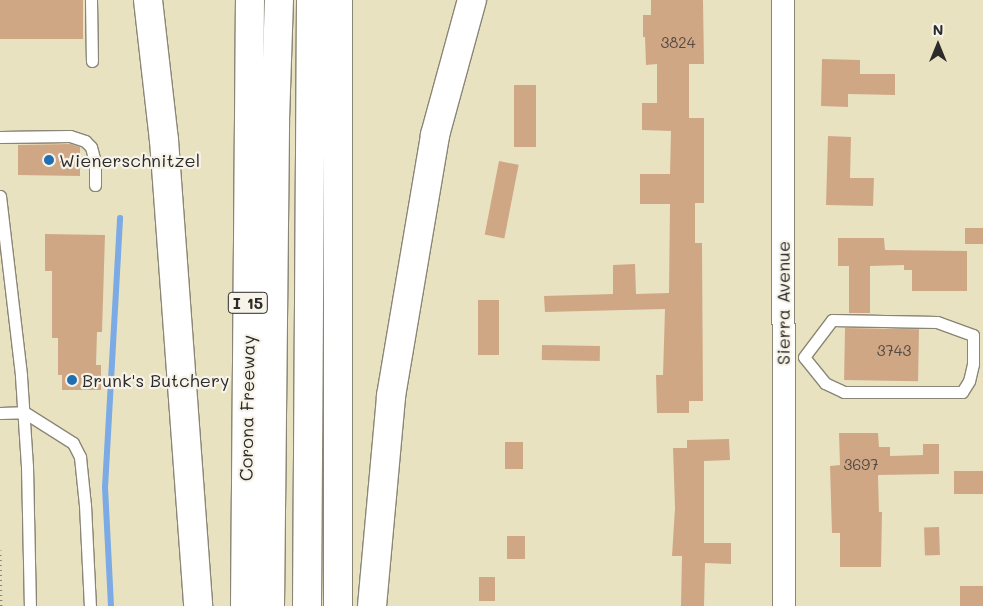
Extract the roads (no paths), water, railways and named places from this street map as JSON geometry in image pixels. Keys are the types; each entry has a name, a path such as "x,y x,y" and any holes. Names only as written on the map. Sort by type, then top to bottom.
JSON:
{"highway":[{"path":"148,0 164,140 198,606"},
{"name":"Corona Freeway","path":"245,606 250,0"},
{"path":"270,606 275,120 279,0"},
{"path":"307,606 311,0"},
{"path":"338,0 338,606"},
{"path":"372,606 391,396 435,135 472,0"}],"street":[{"name":"Sierra Avenue","path":"783,0 794,357 784,606"}],"lane":[{"path":"91,0 92,61"},
{"path":"0,137 70,136 85,141 91,147 95,162 94,185"},
{"path":"0,196 24,412 30,606"},
{"path":"832,320 937,322 973,335 973,364 969,381 962,392 844,392 825,383 794,357 832,320"},
{"path":"0,414 24,412 73,443 80,458 85,505 90,606"}],"waterway":[{"path":"111,606 105,488 120,218"}],"place":[{"name":"Wienerschnitzel","path":"49,160"},
{"name":"Brunk's Butchery","path":"72,380"}]}
